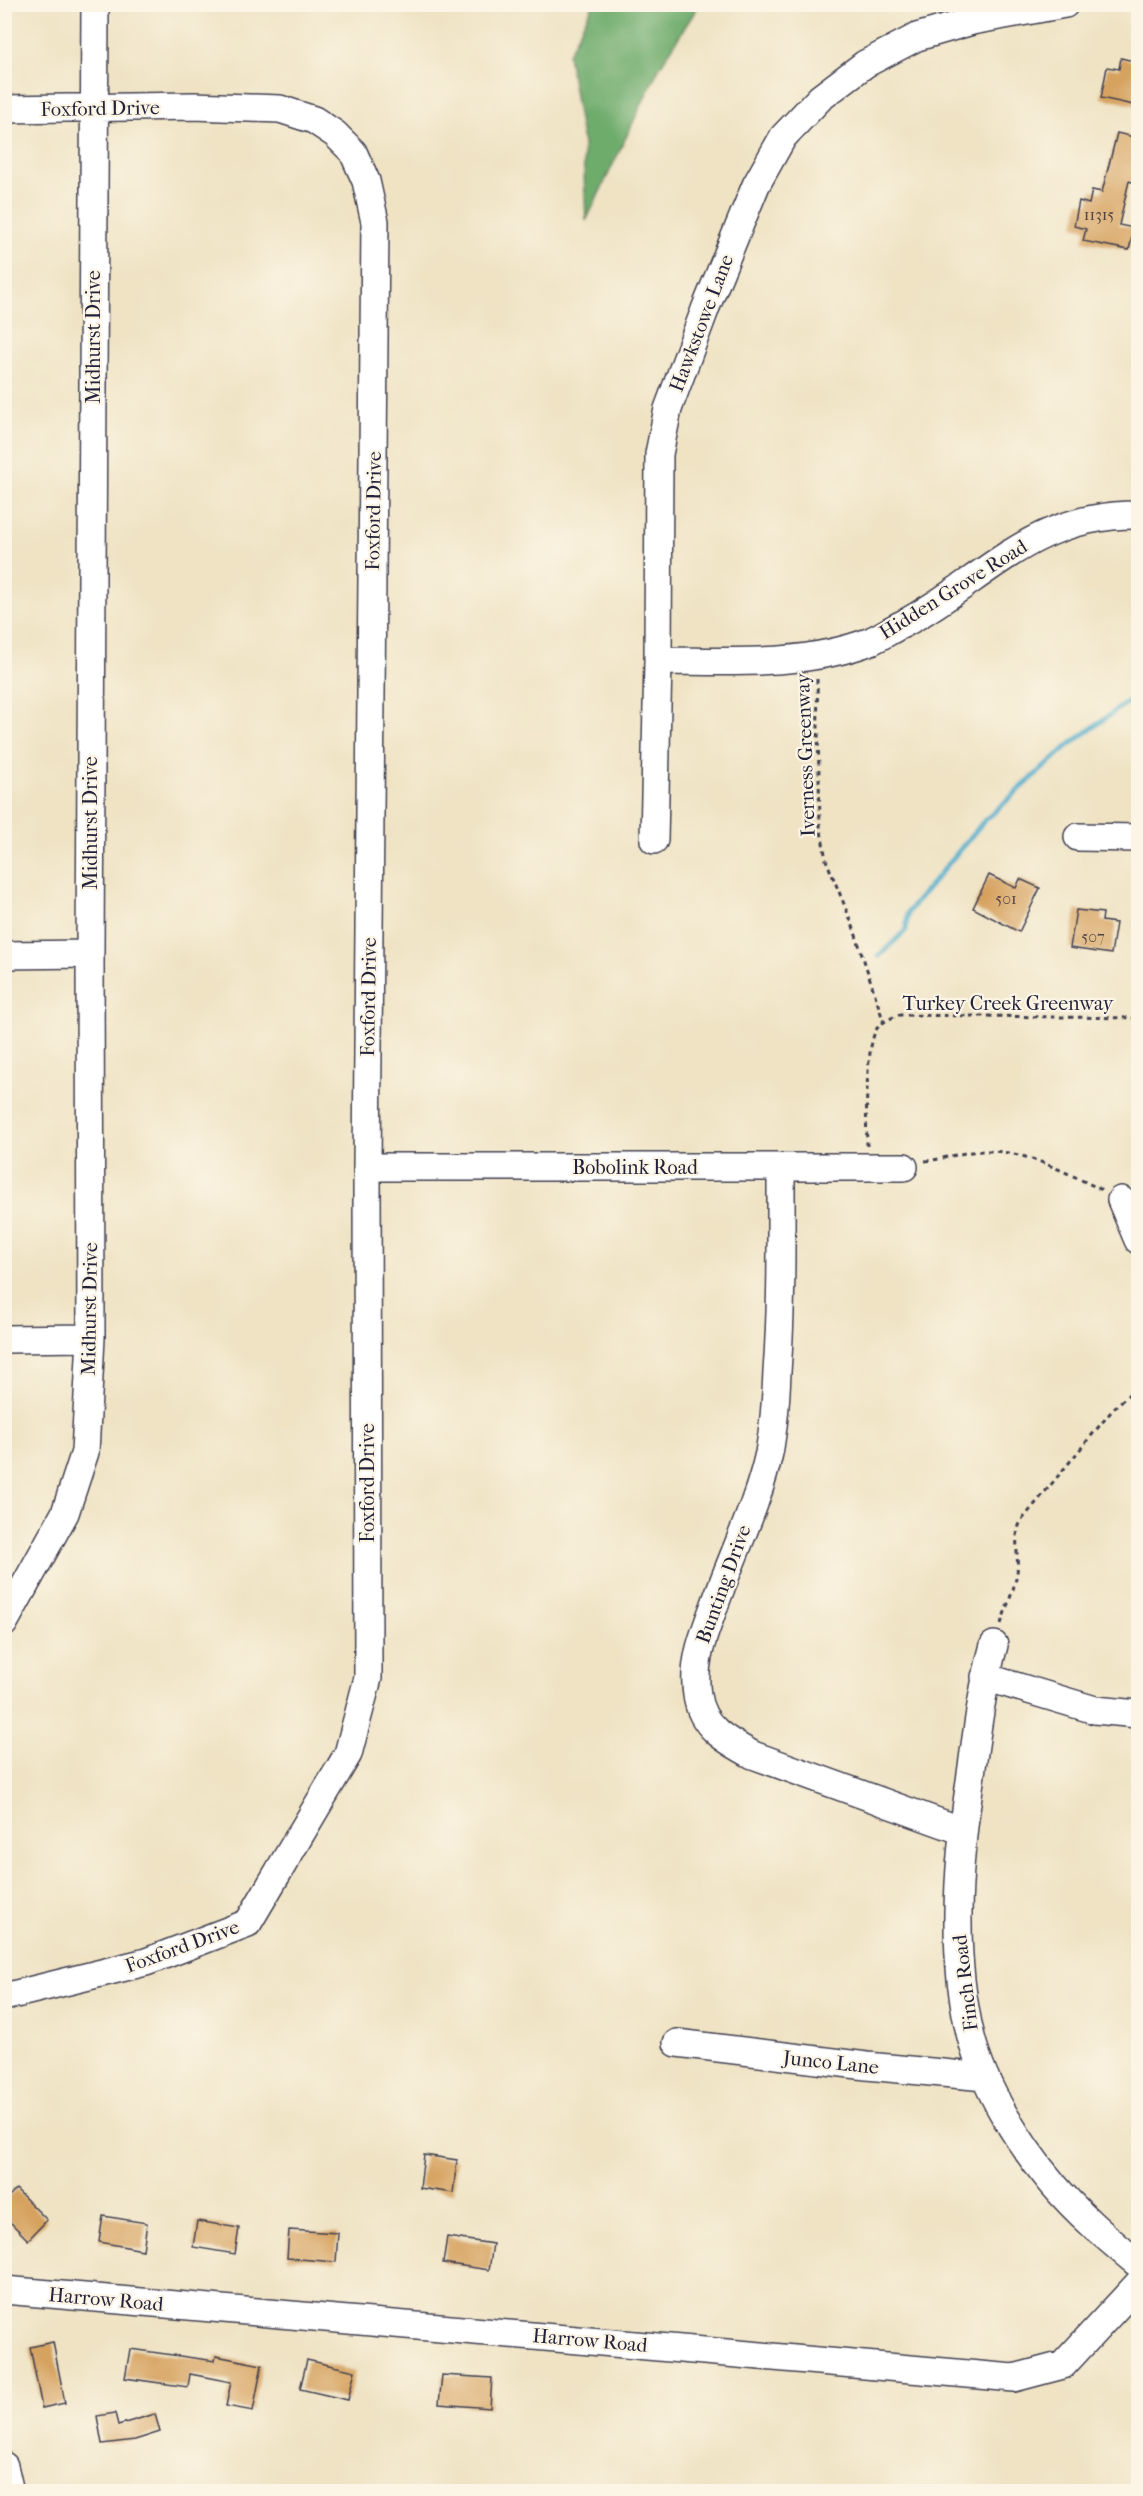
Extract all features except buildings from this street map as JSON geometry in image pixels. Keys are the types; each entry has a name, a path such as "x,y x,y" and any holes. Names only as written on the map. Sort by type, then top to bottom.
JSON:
{"street":[{"name":"Midhurst Drive","path":"4,1623 65,1513 85,1452 91,1338 90,954 95,4"},
{"name":"Hawkstowe Lane","path":"654,840 659,454 668,409 706,306 756,185 783,137 829,91 865,64 917,37 972,21 1065,4"},
{"name":"Foxford Drive","path":"4,110 193,106 280,109 314,120 335,134 353,152 366,181 375,222 367,1167 368,1678 348,1754 248,1923 146,1962 4,1997"},
{"name":"Hidden Grove Road","path":"658,660 772,661 817,656 872,640 927,611 1018,547 1062,526 1110,514 1138,515"},
{"path":"1078,837 1138,838"},
{"path":"4,955 90,954"},
{"name":"Bobolink Road","path":"367,1167 904,1167"},
{"name":"Bunting Drive","path":"781,1168 780,1329 774,1428 757,1493 701,1643 695,1673 700,1712 711,1727 729,1742 753,1755 963,1831"},
{"path":"1121,1200 1138,1240"},
{"path":"4,1339 91,1338"},
{"name":"Finch Road","path":"994,1645 985,1677 963,1831 958,1933 959,1962 972,2039 985,2077 1014,2130 1053,2184 1099,2231 1138,2264"},
{"path":"985,1677 1095,1710 1138,1714"},
{"name":"Junco Lane","path":"677,2043 867,2066 985,2077"},
{"name":"Harrow Road","path":"4,2290 1014,2378 1063,2365 1138,2284"},
{"path":"4,2466 10,2492"}],"path":[{"name":"Iverness Greenway","path":"817,656 820,825 826,860 853,926 884,1023"},
{"name":"Turkey Creek Greenway","path":"867,1167 866,1105 872,1038 878,1025 898,1015 1138,1018"},
{"path":"904,1167 909,1163 992,1151 1050,1166 1121,1200"},
{"path":"994,1645 1014,1586 1018,1560 1017,1534 1021,1521 1115,1407 1138,1386"}],"green space":[{"path":"593,5 699,5 659,68 586,221 583,144 568,54"}],"waterway":[{"path":"879,956 906,930 908,912 983,822 1068,746 1138,694"}]}
